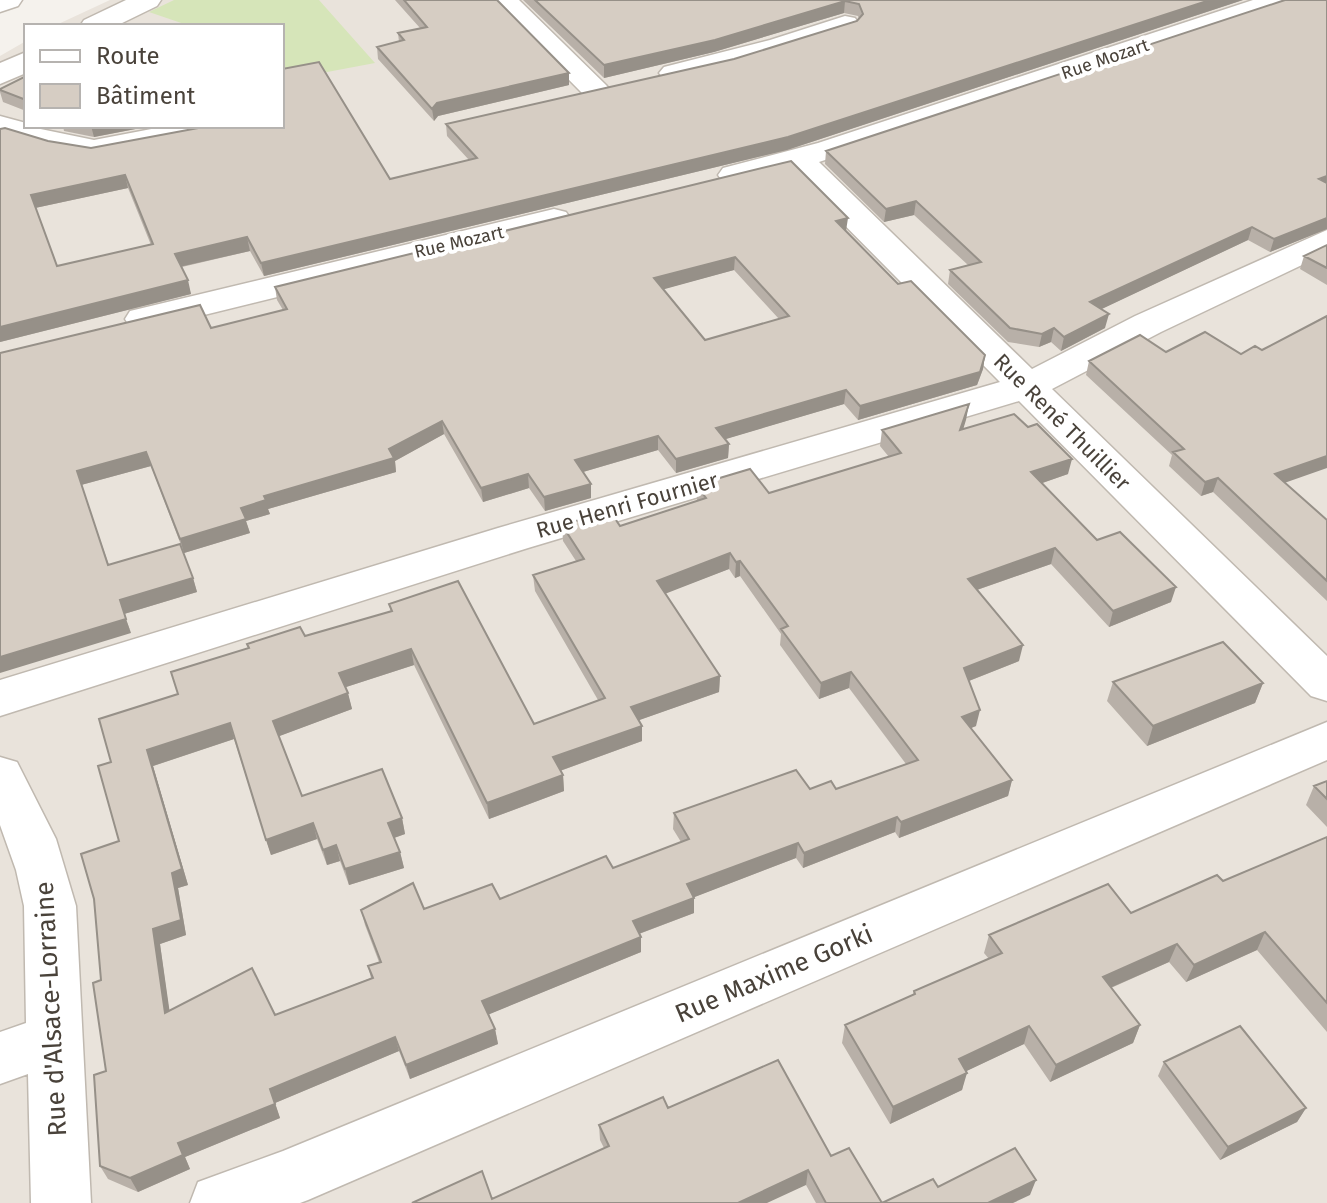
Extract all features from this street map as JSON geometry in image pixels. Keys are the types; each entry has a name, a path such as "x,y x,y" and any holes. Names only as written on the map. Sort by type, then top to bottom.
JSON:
{"street":[{"path":"0,4 8,0"},
{"path":"98,24 147,0"},
{"path":"504,0 595,91"},
{"name":"Rue Mozart","path":"710,181 798,160 1280,0"},
{"path":"120,13 151,24"},
{"path":"652,78 780,46 834,16"},
{"path":"0,75 24,62"},
{"path":"0,125 94,149 205,128"},
{"name":"Rue René Thuillier","path":"798,160 1327,684"},
{"name":"Rue Mozart","path":"107,328 578,213"},
{"name":"Rue Henri Fournier","path":"0,698 498,543 1026,387 1148,324 1327,240"},
{"name":"Rue Maxime Gorki","path":"220,1203 301,1173 1327,740"},
{"name":"Rue d'Alsace-Lorraine","path":"0,776 31,833 43,864 50,906 61,1203"},
{"path":"0,1058 53,1039"}],"shaded area":[{"path":"110,0 1327,0 1327,1203 0,1203 0,56 24,42 24,128 284,128 284,24 58,24"}],"green space":[{"path":"174,0 319,0 375,63 290,79 284,66 284,24 184,24 149,12"}],"building":[{"path":"404,0 497,0 569,73 437,103 432,109 377,47 404,40 398,33 427,27"},
{"path":"535,0 1210,0 788,137 261,263 247,237 175,254 188,280 0,327 0,129 91,148 198,128 284,128 284,69 319,62 390,179 477,158 446,124 734,59 857,21 863,14 859,4 845,1 715,40 604,65","holes":["125,175 153,244 57,266 31,195"]},
{"path":"1285,0 1327,0 1327,176 1319,179 1327,183 1327,218 1274,239 1252,227 1090,302 1109,314 1064,337 1054,328 1042,334 1010,328 950,270 981,262 916,201 886,209 826,151"},
{"path":"24,77 24,99 0,89"},
{"path":"791,161 848,218 836,221 898,284 911,281 985,355 980,372 860,406 846,390 716,428 729,444 676,459 658,436 575,460 591,484 544,497 528,474 481,488 442,421 389,449 394,458 264,496 266,500 241,508 246,519 180,539 146,452 77,471 108,565 180,544 193,578 120,600 126,619 0,657 0,353 200,305 211,328 287,309 275,287","holes":["735,257 789,316 705,340 654,278"]},
{"path":"1327,245 1327,268 1304,256"},
{"path":"1327,316 1327,456 1275,474 1327,520 1327,581 1218,478 1205,482 1173,452 1184,449 1089,361 1140,335 1166,352 1205,332 1241,354 1255,346 1262,350"},
{"path":"969,404 960,430 1014,414 1028,427 1037,424 1072,459 1031,472 1097,540 1120,532 1176,587 1113,611 1055,548 968,579 1023,645 964,668 980,710 962,717 1012,780 901,822 897,817 804,853 798,843 687,884 694,898 633,921 641,937 482,1001 495,1029 406,1065 395,1037 270,1089 275,1104 178,1143 183,1155 130,1178 100,1166 94,1075 106,1071 93,983 101,980 94,899 81,854 119,841 98,766 111,762 99,719 178,694 171,672 249,648 247,644 300,627 305,636 392,611 389,604 458,581 534,724 605,698 533,575 584,559 562,525 610,511 620,526 706,498 696,485 750,469 769,493 901,453 882,430","holes":["730,553 736,562 740,561 788,626 781,629 821,683 851,672 918,760 836,789 831,781 810,789 796,770 674,813 689,839 613,868 606,856 500,899 492,884 424,909 413,883 361,910 381,962 368,966 373,978 275,1015 252,968 165,1013 153,929 181,920 172,873 182,869 147,750 230,723 266,840 313,823 323,850 336,845 345,869 400,852 388,823 402,818 382,769 302,796 273,721 348,693 339,673 411,649 487,803 563,775 553,757 642,726 631,707 720,676 657,581"]},
{"path":"1223,642 1263,683 1153,726 1113,682"},
{"path":"1327,781 1327,799 1314,786"},
{"path":"1327,837 1327,1003 1265,932 1194,965 1177,944 1103,977 1140,1025 1056,1065 1029,1026 959,1059 967,1073 893,1107 845,1025 1002,953 989,935 1108,884 1131,913 1217,875 1223,881"},
{"path":"1240,1026 1306,1108 1228,1147 1164,1062"},
{"path":"778,1060 831,1156 849,1148 882,1203 826,1203 808,1170 738,1203 412,1203 482,1171 492,1199 609,1146 599,1125 663,1097 668,1108"},
{"path":"1015,1148 1036,1180 988,1203 882,1203 933,1179 938,1187"}]}
